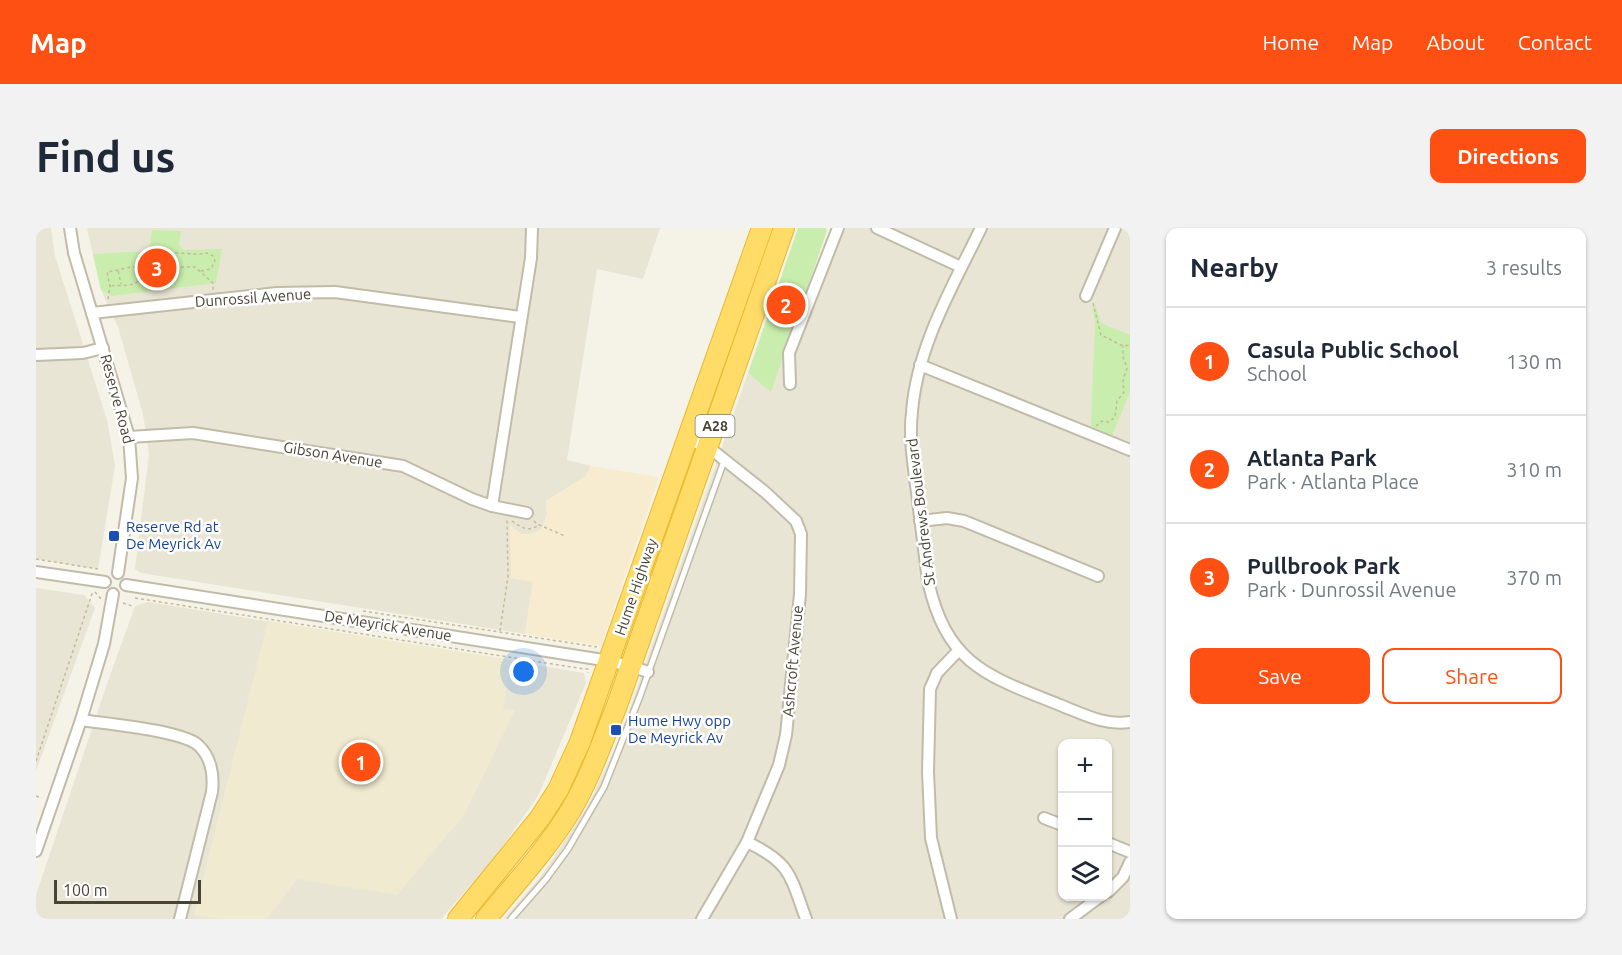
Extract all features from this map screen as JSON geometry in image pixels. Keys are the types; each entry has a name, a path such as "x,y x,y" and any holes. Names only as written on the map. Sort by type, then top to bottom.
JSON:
{"highway":[{"name":"Hume Highway","path":"458,919 540,818 558,790 580,742 606,654 687,440 762,228"},
{"name":"Hume Highway","path":"486,919 552,840 572,808 639,669 707,446 784,228"}],"street":[{"name":"Reserve Road","path":"70,228 74,253 129,438 132,478 118,573"},
{"path":"492,506 520,316 531,258 532,228"},
{"path":"790,384 789,353 838,228"},
{"path":"877,228 961,267"},
{"name":"St Andrews Boulevard","path":"981,228 936,323 920,365 915,388 911,426 920,521 932,601 948,636 980,670 999,681 1098,720 1115,723 1130,722"},
{"path":"1087,293 1115,228"},
{"name":"Dunrossil Avenue","path":"92,314 277,293 335,292 520,316"},
{"path":"36,355 83,353 103,348"},
{"path":"920,365 1130,450"},
{"name":"Gibson Avenue","path":"129,438 193,433 403,466 471,499 527,513"},
{"name":"Ashcroft Avenue","path":"687,440 707,446 765,492 796,521 801,534 800,594 786,735 779,765 747,842 702,919"},
{"path":"920,521 946,518 964,521 1098,576"},
{"path":"36,572 105,582"},
{"path":"118,573 125,579 126,585 123,591 113,594 106,588 105,582 111,574 118,573"},
{"name":"De Meyrick Avenue","path":"126,585 606,654 639,669"},
{"path":"36,851 39,833 81,720 104,644 113,594"},
{"path":"951,919 931,838 928,772 930,689 938,673 959,650"},
{"path":"81,720 167,733 185,738 196,744 208,760 212,770 212,792 180,919"},
{"path":"1044,818 1058,823"},
{"path":"747,842 771,853 781,862 791,878 806,919"},
{"path":"1112,845 1130,852"},
{"path":"1112,887 1123,877 1130,862"},
{"path":"1070,919 1095,901"}],"lane":[{"path":"512,919 546,879 594,807 622,747 639,669 724,461"}],"path":[{"path":"110,286 136,283 140,280 142,265 147,257 158,253 207,253 213,256 211,270 201,271"},
{"path":"109,312 107,302 110,286 107,272 134,267 149,282 162,278 176,268 195,267 213,283 214,299"},
{"path":"118,270 121,284"},
{"path":"1087,293 1094,305 1101,335 1123,346 1130,345"},
{"path":"1093,434 1096,424 1102,421 1109,422 1115,417 1117,401 1124,392 1127,368 1123,357 1123,346"},
{"path":"527,513 539,525 565,536"},
{"path":"500,632 508,576 507,520 525,530 539,525"},
{"path":"36,559 98,569"},
{"path":"36,761 93,591 102,600"},
{"name":"De Meyrick Avenue","path":"135,598 588,669 590,678"},
{"path":"123,603 132,606"},
{"path":"363,610 500,632 606,654"},
{"path":"36,796 42,798"}],"shaded area":[{"path":"36,228 51,228 55,256 107,420 115,466 98,569 36,559"},
{"path":"87,228 660,228 643,279 597,269 567,460 591,466 586,476 546,501 547,514 539,531 521,534 510,526 533,581 525,634 141,573 135,569 149,454 143,414 118,327 101,290"},
{"path":"831,228 1130,228 1130,919 504,919 542,875 586,809 617,745 748,373 771,391"},
{"path":"591,466 659,477 601,646 525,634 533,582 511,578 510,525 521,534 539,531 547,514 546,501 586,476"},
{"path":"36,588 84,595 95,608 36,771"},
{"path":"148,602 584,673 586,683 538,796 492,861 441,919 36,919 36,895 107,684 135,606"},
{"path":"268,621 511,660 503,709 515,710 464,815 397,895 297,879 267,919 218,919 194,915"}],"green space":[{"path":"798,228 826,228 827,231 771,392 748,373"},
{"path":"152,230 181,231 179,245 183,250 222,249 216,283 112,296 101,290 93,254 149,251"},
{"path":"1095,305 1101,323 1130,335 1130,392 1112,436 1091,426 1095,323 1092,306"}],"place":[{"name":"Pullbrook Park","path":"157,268"},
{"name":"Atlanta Park","path":"786,305"},
{"name":"Reserve Rd at De Meyrick Av","path":"114,536"},
{"name":"Hume Hwy opp De Meyrick Av","path":"616,730"},
{"name":"Casula Public School","path":"361,762"}]}
